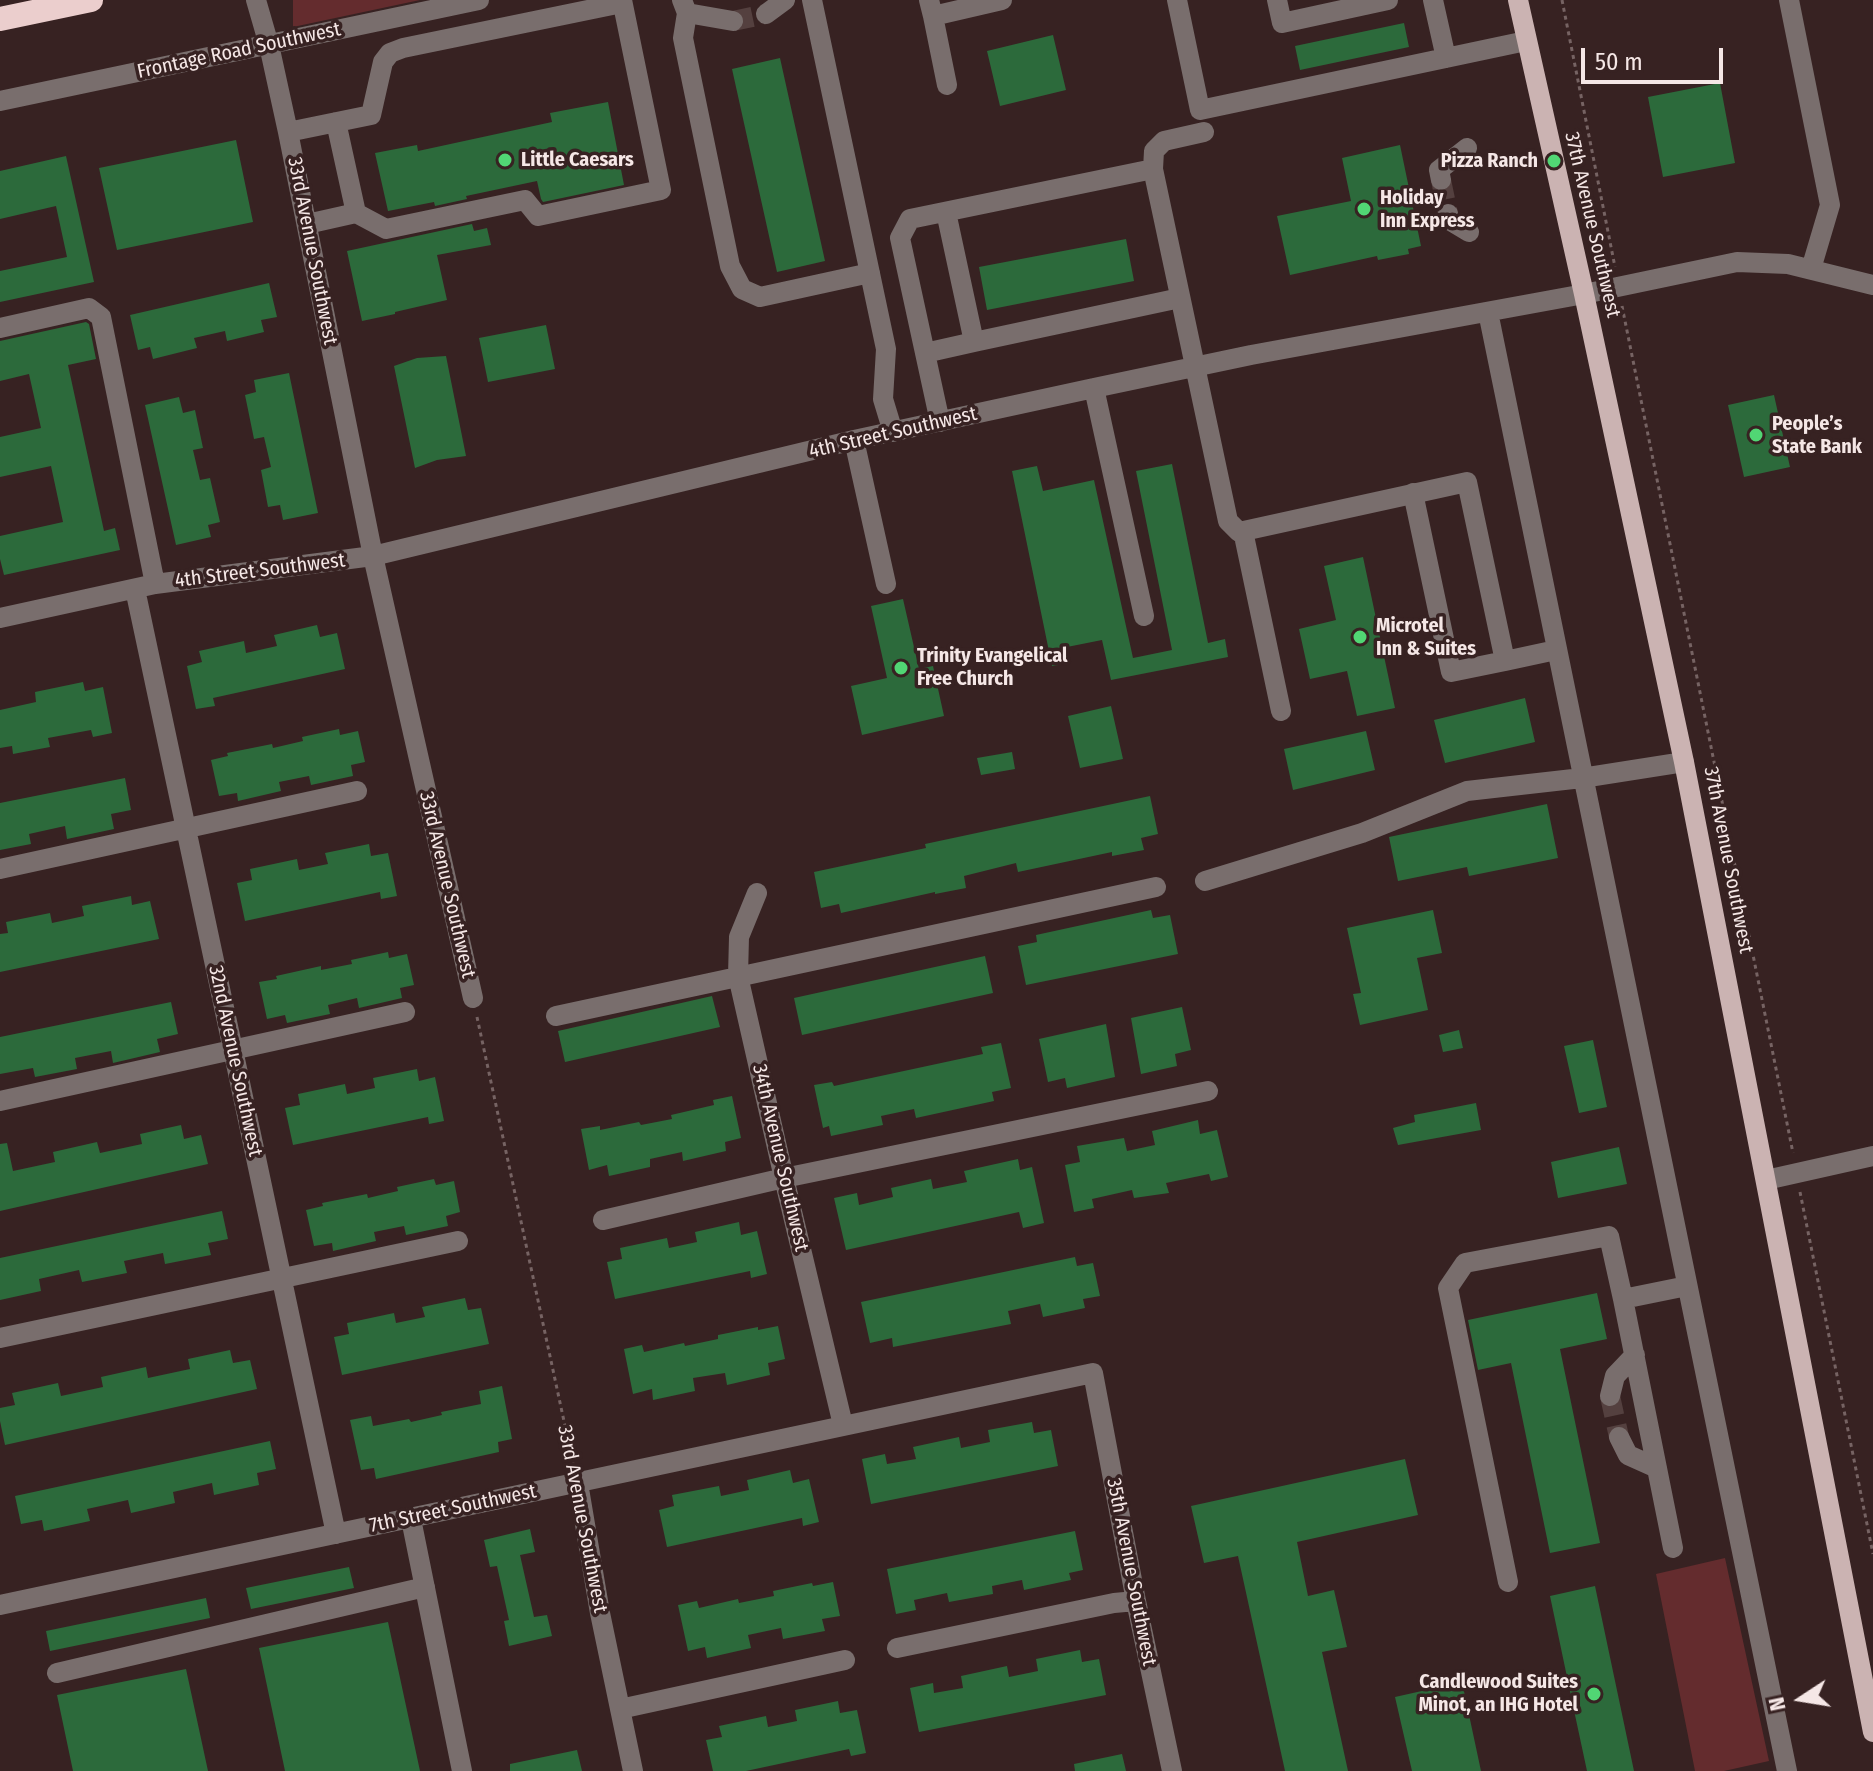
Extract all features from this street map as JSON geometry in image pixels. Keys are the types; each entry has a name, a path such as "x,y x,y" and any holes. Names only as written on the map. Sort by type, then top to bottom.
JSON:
{"highway":[{"path":"0,2 7,0"},
{"path":"0,19 91,0"}],"main road":[{"name":"37th Avenue Southwest","path":"1518,0 1684,762 1873,1732"}],"street":[{"name":"33rd Avenue Southwest","path":"256,0 288,132 373,556 473,998"},
{"name":"Frontage Road Southwest","path":"0,101 479,0"},
{"path":"685,7 710,0"},
{"path":"766,14 785,0"},
{"path":"812,0 886,349 883,399 893,432"},
{"path":"947,85 931,8 1002,0"},
{"path":"1177,0 1200,110 1526,41"},
{"path":"1277,0 1282,23 1388,0"},
{"path":"1433,0 1446,58"},
{"path":"1789,0 1830,205 1811,269"},
{"path":"288,132 371,115 383,62 390,53 622,2 661,190 538,216 525,200 386,229 356,213 307,224"},
{"path":"685,7 733,21"},
{"path":"685,7 683,38 730,266 742,289 760,297 870,273"},
{"path":"336,122 356,213"},
{"path":"1204,132 1164,141 1154,151 1153,169 1228,521 1239,532 1467,482 1505,661"},
{"path":"1441,180 1439,170 1467,148"},
{"path":"940,422 900,238 910,219 1153,169"},
{"path":"946,212 974,342"},
{"path":"1448,214 1449,220 1469,232"},
{"name":"4th Street Southwest","path":"1,612 145,587 373,556 854,440 1094,388 1737,262 1788,264 1873,285"},
{"path":"925,353 1180,298"},
{"name":"32nd Avenue Southwest","path":"0,328 89,308 101,317 187,828 336,1534"},
{"path":"1488,312 1787,1771"},
{"path":"1094,388 1144,616"},
{"path":"854,440 886,584"},
{"path":"1413,493 1451,672 1556,650"},
{"path":"1243,531 1281,711"},
{"path":"1205,881 1362,833 1467,791 1684,762"},
{"path":"0,869 357,791"},
{"path":"556,1016 1156,887"},
{"name":"34th Avenue Southwest","path":"757,893 739,937 738,976 843,1425"},
{"path":"0,1101 405,1012"},
{"path":"603,1220 784,1178 1208,1091"},
{"path":"1766,1180 1873,1156"},
{"path":"1508,1582 1448,1288 1465,1263 1609,1236 1673,1548"},
{"path":"0,1338 458,1241"},
{"path":"1623,1299 1687,1286"},
{"path":"1610,1396 1615,1376 1635,1355"},
{"name":"7th Street Southwest","path":"0,1605 1093,1373"},
{"name":"35th Avenue Southwest","path":"1093,1373 1172,1771"},
{"path":"1619,1437 1628,1455 1657,1468"},
{"name":"33rd Avenue Southwest","path":"578,1483 600,1613 633,1771"},
{"path":"411,1519 462,1771"},
{"path":"57,1673 425,1587"},
{"path":"897,1648 1136,1601"},
{"path":"620,1709 845,1660"}],"path":[{"path":"1562,0 1612,251"},
{"path":"1626,325 1792,1148"},
{"name":"33rd Avenue Southwest","path":"473,998 578,1483"},
{"path":"1800,1189 1873,1554"}],"shaded area":[{"path":"293,0 420,0 293,27"},
{"path":"1725,1558 1769,1761 1724,1771 1695,1771 1656,1574"}],"building":[{"path":"1404,23 1409,47 1300,70 1295,46"},
{"path":"1053,35 1066,90 1000,106 987,51"},
{"path":"780,58 825,261 777,272 732,69"},
{"path":"1720,83 1735,163 1663,177 1648,97"},
{"path":"608,102 624,185 543,202 537,181 435,206 434,202 388,211 375,153 417,145 418,151 552,122 550,113"},
{"path":"236,140 253,222 117,250 99,168"},
{"name":"Holiday Inn Express","path":"1400,145 1421,246 1408,249 1409,254 1378,260 1377,256 1290,275 1277,216 1351,201 1342,158"},
{"path":"66,156 94,282 0,302 0,271 67,257 56,206 0,219 0,171"},
{"path":"472,224 474,231 487,228 491,245 437,255 447,300 362,321 347,251"},
{"path":"1126,239 1134,281 987,310 979,267"},
{"path":"269,283 277,317 261,320 264,332 227,341 225,331 194,338 197,348 153,359 150,347 138,350 130,315"},
{"path":"86,322 96,359 68,365 104,531 115,528 120,550 4,575 0,536 63,522 51,466 0,477 0,437 41,428 29,374 0,381 0,341"},
{"path":"546,325 555,369 488,382 479,338"},
{"path":"446,356 466,456 437,460 415,468 394,366 417,358"},
{"path":"289,373 318,513 283,520 280,505 268,507 261,470 271,467 264,437 254,439 245,395 256,392 254,380"},
{"path":"1774,395 1790,467 1744,477 1728,405"},
{"path":"179,397 183,413 195,410 203,448 193,450 200,480 210,478 220,522 208,525 211,537 176,545 145,405"},
{"path":"1172,464 1208,643 1225,639 1228,657 1111,680 1102,640 1067,647 1070,663 1052,666 1012,471 1037,466 1043,491 1094,480 1133,658 1172,650 1136,471"},
{"name":"Microtel Inn & Suites","path":"1363,557 1395,708 1357,716 1347,671 1310,679 1299,629 1336,620 1324,566"},
{"name":"Trinity Evangelical Free Church","path":"903,599 919,669 933,666 944,716 862,735 851,686 887,678 871,606"},
{"path":"317,625 320,637 337,633 345,669 213,698 215,706 196,709 187,666 202,662 199,651 244,641 246,653 277,646 274,635"},
{"path":"83,682 85,691 103,687 112,733 93,737 91,730 48,738 50,747 13,754 12,746 0,748 0,710 36,702 35,692"},
{"path":"1525,698 1535,742 1445,763 1434,720"},
{"path":"1111,706 1123,759 1080,768 1068,716"},
{"path":"339,729 340,735 358,731 365,762 351,765 353,776 311,785 309,776 279,782 281,791 238,801 237,793 219,796 211,760 228,756 227,753 303,741 302,737"},
{"path":"1366,731 1375,770 1293,790 1284,749"},
{"path":"1012,752 1015,769 981,775 977,758"},
{"path":"125,778 131,810 111,814 114,829 67,839 65,826 29,834 31,844 0,850 0,803"},
{"path":"1150,796 1158,834 1141,838 1144,850 1112,856 1112,852 1018,872 1016,863 964,876 966,888 841,913 839,904 821,908 814,872 926,848 925,844"},
{"path":"1547,804 1558,858 1469,876 1467,867 1398,881 1389,837"},
{"path":"369,844 371,856 388,853 397,896 381,899 380,892 245,921 237,883 252,880 250,869 297,859 299,870 328,864 325,853"},
{"path":"131,896 132,905 150,901 159,939 0,972 0,934 8,933 6,922 50,913 52,923 84,916 82,906"},
{"path":"1151,910 1153,918 1170,915 1178,954 1026,985 1018,946 1037,942 1036,935"},
{"path":"1433,910 1442,953 1417,958 1428,1010 1360,1025 1353,994 1361,993 1347,928"},
{"path":"388,952 389,958 407,954 414,985 400,988 402,998 359,1008 357,998 328,1005 330,1014 287,1023 285,1015 267,1019 259,982 321,966 321,970 352,964 351,960"},
{"path":"985,956 993,993 802,1035 794,998"},
{"path":"712,996 720,1027 565,1062 558,1031"},
{"path":"171,1002 178,1034 157,1039 160,1052 113,1063 111,1051 75,1058 77,1069 35,1077 33,1068 0,1074 0,1037"},
{"path":"1182,1007 1191,1050 1175,1054 1177,1066 1141,1074 1131,1018"},
{"path":"1106,1024 1115,1077 1067,1088 1065,1078 1048,1082 1039,1039"},
{"path":"1459,1030 1463,1048 1443,1052 1439,1035"},
{"path":"1593,1040 1607,1107 1579,1113 1564,1046"},
{"path":"1001,1043 1011,1088 992,1092 994,1101 916,1118 914,1109 881,1116 883,1125 831,1136 829,1126 823,1128 814,1085 832,1082 834,1086 983,1054 981,1047"},
{"path":"417,1069 419,1081 435,1077 444,1121 429,1124 428,1117 293,1145 285,1108 300,1105 298,1094 345,1084 347,1094 375,1088 373,1078"},
{"path":"732,1096 741,1138 725,1142 726,1151 683,1161 682,1152 650,1159 650,1167 609,1176 607,1165 589,1170 581,1129 600,1126 600,1130 672,1119 671,1115 714,1105 713,1100"},
{"path":"1476,1103 1481,1130 1398,1145 1393,1128 1415,1122 1414,1115"},
{"path":"1198,1120 1200,1134 1217,1130 1228,1177 1211,1181 1209,1174 1166,1183 1169,1193 1134,1198 1132,1190 1092,1199 1094,1208 1074,1212 1065,1165 1080,1162 1077,1146 1124,1138 1127,1151 1155,1145 1152,1131"},
{"path":"181,1125 184,1139 201,1135 208,1164 0,1211 0,1144 7,1143 13,1171 55,1162 53,1152 97,1142 100,1153 142,1144 140,1134"},
{"path":"1619,1147 1627,1184 1558,1198 1551,1162"},
{"path":"1018,1159 1020,1170 1032,1167 1044,1223 1023,1228 1019,1212 846,1250 834,1198 857,1193 859,1205 893,1197 891,1188 931,1179 933,1189 967,1182 964,1171"},
{"path":"434,1179 436,1185 454,1181 460,1212 446,1216 448,1226 406,1235 404,1226 374,1232 376,1241 333,1251 332,1243 314,1246 306,1210 323,1206 322,1203 398,1191 397,1187"},
{"path":"222,1211 228,1239 208,1243 211,1255 165,1264 163,1253 124,1261 127,1273 82,1282 79,1270 39,1279 41,1291 0,1300 0,1258"},
{"path":"739,1222 741,1235 757,1231 767,1274 751,1278 750,1271 615,1299 607,1262 622,1259 620,1248 667,1238 669,1248 697,1242 695,1232"},
{"path":"1075,1257 1077,1266 1093,1263 1100,1296 1083,1299 1085,1308 1043,1317 1040,1304 1008,1311 1011,1324 893,1347 892,1338 870,1343 861,1302"},
{"path":"1597,1293 1607,1339 1560,1349 1600,1543 1550,1553 1511,1363 1478,1370 1468,1320"},
{"path":"465,1298 468,1310 481,1308 489,1344 342,1375 334,1337 349,1334 347,1323 394,1313 396,1323 425,1317 422,1307"},
{"path":"778,1326 785,1359 768,1363 770,1375 727,1385 725,1373 693,1378 695,1391 653,1400 652,1389 633,1394 624,1349 642,1345 644,1352 684,1343 685,1346 718,1339 718,1335"},
{"path":"230,1350 233,1363 250,1360 257,1389 5,1445 0,1408 15,1405 12,1393 58,1383 61,1396 103,1387 101,1377 146,1367 148,1378 190,1369 188,1359"},
{"path":"502,1386 512,1439 498,1442 499,1452 376,1479 374,1468 361,1470 350,1420 371,1416 373,1426 409,1419 411,1422 481,1404 479,1391"},
{"path":"1032,1422 1034,1433 1051,1430 1058,1466 871,1504 862,1459 885,1454 887,1464 916,1459 913,1447 959,1437 961,1448 990,1442 988,1430"},
{"path":"270,1441 276,1469 257,1473 259,1485 214,1495 212,1483 173,1492 175,1503 131,1513 128,1500 87,1509 90,1521 44,1531 42,1520 21,1524 15,1496"},
{"path":"1405,1459 1418,1515 1297,1542 1308,1596 1334,1590 1347,1647 1322,1652 1348,1771 1285,1771 1238,1556 1204,1563 1191,1506"},
{"path":"790,1470 793,1483 809,1479 819,1522 803,1526 802,1518 667,1547 659,1510 674,1506 672,1495 719,1486 721,1496 749,1490 747,1480"},
{"path":"530,1529 535,1552 520,1555 534,1617 547,1615 552,1636 509,1646 504,1621 509,1620 497,1566 490,1567 484,1540"},
{"path":"1075,1531 1083,1570 1069,1573 1071,1580 1024,1590 1022,1580 992,1586 993,1594 949,1602 947,1593 914,1600 916,1610 896,1614 887,1569"},
{"path":"349,1567 354,1588 251,1609 246,1588"},
{"path":"833,1582 840,1616 822,1619 825,1631 783,1639 781,1628 748,1635 751,1648 707,1658 705,1647 688,1651 678,1605 697,1601 699,1608 738,1599 739,1603 774,1596 773,1591"},
{"name":"Candlewood Suites Minot, an IHG Hotel","path":"1595,1586 1634,1771 1587,1771 1575,1715 1550,1596"},
{"path":"206,1598 210,1618 50,1651 46,1631"},
{"path":"388,1622 420,1771 285,1771 259,1648"},
{"path":"1080,1650 1082,1662 1099,1659 1106,1695 919,1732 910,1688 933,1683 934,1693 963,1688 961,1676 1007,1666 1009,1677 1038,1671 1036,1659"},
{"path":"186,1669 208,1771 73,1771 57,1695"},
{"path":"1462,1682 1481,1771 1412,1771 1395,1697"},
{"path":"838,1701 840,1713 857,1710 866,1753 851,1756 849,1749 746,1771 713,1771 706,1740 722,1737 719,1726 766,1716 768,1727 797,1721 795,1710"},
{"path":"577,1750 582,1771 510,1771 510,1764"},
{"path":"1122,1754 1126,1771 1075,1771 1074,1764"}],"tunnel":[{"path":"733,21 766,14"},
{"path":"1441,180 1448,214"},
{"path":"1610,1396 1619,1437"}],"place":[{"name":"Little Caesars","path":"505,160"},
{"name":"Pizza Ranch","path":"1554,161"},
{"name":"Holiday Inn Express","path":"1364,209"},
{"name":"People’s State Bank","path":"1756,435"},
{"name":"Microtel Inn & Suites","path":"1360,637"},
{"name":"Trinity Evangelical Free Church","path":"901,668"},
{"name":"Candlewood Suites Minot, an IHG Hotel","path":"1594,1694"}]}
